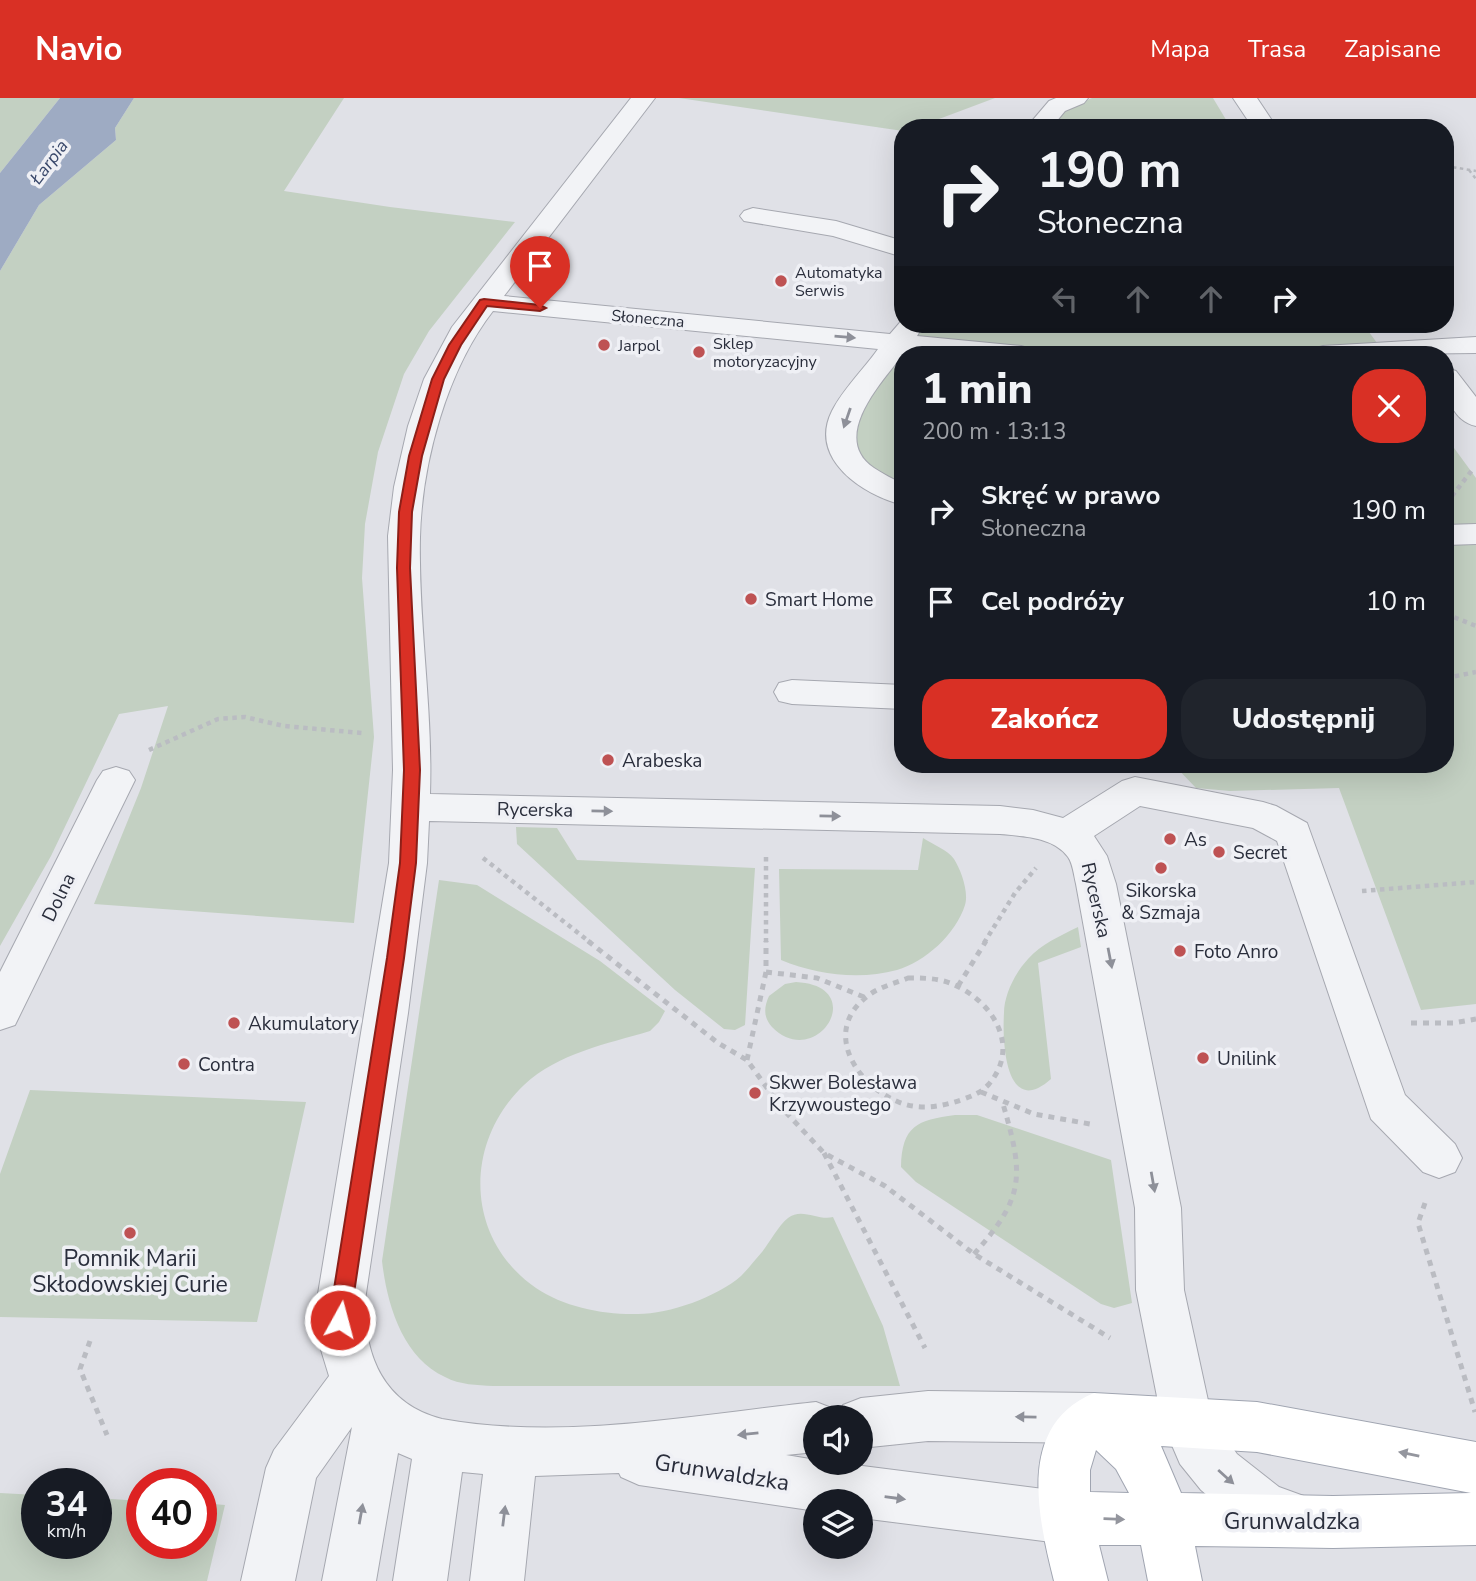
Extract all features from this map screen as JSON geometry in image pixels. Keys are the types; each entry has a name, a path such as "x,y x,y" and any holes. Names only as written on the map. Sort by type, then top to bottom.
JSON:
{"main road":[{"path":"1094,1418 1118,1435 1138,1455 1146,1470 1175,1581"},
{"path":"1081,1581 1067,1518 1063,1473 1067,1450 1075,1434 1094,1418 1270,1429 1476,1468"},
{"name":"Grunwaldzka","path":"1067,1518 1304,1522 1476,1519"}],"street":[{"path":"349,1581 367,1396 346,1359 340,1335 341,1300 398,944 411,807 409,682 403,568 406,512 415,456 438,379 455,345 484,302 643,98"},
{"path":"1046,119 1057,106 1076,98"},
{"path":"1245,98 1259,119"},
{"path":"753,216 836,229 894,246"},
{"name":"Słoneczna","path":"484,302 894,332"},
{"name":"Słoneczna","path":"906,333 974,346"},
{"path":"1454,348 1476,345"},
{"path":"894,349 846,412 841,437 845,455 861,474 894,491"},
{"path":"1454,388 1476,417"},
{"path":"1454,535 1476,534"},
{"path":"792,692 894,697"},
{"path":"1066,835 1131,778 1264,816 1293,833 1387,1107 1439,1158"},
{"name":"Dolna","path":"0,1013 116,780"},
{"name":"Rycerska","path":"411,807 1000,820 1037,824 1066,835 1084,849 1096,884 1158,1208 1160,1290 1187,1422 1208,1458 1238,1488 1263,1507 1304,1522"},
{"path":"268,1581 292,1468 367,1396"},
{"name":"Grunwaldzka","path":"367,1396 409,1433 440,1444 469,1449 585,1451 803,1428"},
{"path":"873,1422 928,1416 1094,1418"},
{"path":"419,1581 440,1444"},
{"path":"497,1581 512,1450"},
{"name":"Grunwaldzka","path":"585,1451 933,1503 1067,1518"}],"path":[{"path":"1454,167 1476,171"},
{"path":"1469,170 1476,179"},
{"path":"1454,494 1473,470"},
{"path":"1454,617 1476,626"},
{"path":"1454,676 1476,672"},
{"path":"116,780 150,750 218,719 244,717 284,726 368,733"},
{"path":"747,1060 766,972 767,814"},
{"path":"958,986 1015,893 1066,835"},
{"path":"483,858 718,1043 747,1060 780,1106 824,1153 925,1348"},
{"path":"1309,879 1349,891 1386,891 1476,882"},
{"path":"766,972 816,976 842,984 864,997"},
{"path":"908,978 934,979 958,986 978,999 994,1016 1002,1035 1003,1056 996,1076 981,1092 961,1103 934,1109 906,1105 881,1095 860,1079 848,1058 844,1036 850,1014 864,997 883,984 908,978"},
{"path":"1359,1023 1453,1023 1476,1019"},
{"path":"981,1092 1003,1104 1031,1114 1078,1123 1143,1126"},
{"path":"974,1254 1003,1223 1015,1199 1019,1171 1016,1147 1003,1104"},
{"path":"824,1153 885,1186 974,1254 1110,1338"},
{"path":"1439,1158 1418,1223 1476,1416"},
{"path":"90,1341 80,1369 107,1435"}],"green space":[{"path":"0,98 60,98 0,173"},
{"path":"134,98 344,98 284,191 515,222 429,331 404,374 378,452 365,524 362,578 374,737 354,923 94,904 141,788 168,706 119,714 51,856 0,946 0,271 39,205 116,140 115,128"},
{"path":"679,98 995,98 939,119 894,119 894,130"},
{"path":"1092,98 1213,98 1226,119 1054,119 1060,112"},
{"path":"905,333 1370,333 1379,346 896,346"},
{"path":"894,348 894,491 861,474 846,412"},
{"path":"1454,448 1476,478 1476,1004 1421,1010 1339,788 1230,791 1196,788 1182,773 1454,773"},
{"path":"516,827 557,828 577,860 755,868 745,1025 735,1030 724,1029 675,990 517,844"},
{"path":"923,838 954,859 965,888 966,900 955,926 928,954 897,970 868,975 824,972 781,960 779,869 918,870"},
{"path":"439,880 477,885 600,961 665,1011 650,1031 567,1057 537,1074 504,1108 490,1134 482,1162 480,1190 485,1218 496,1244 513,1268 547,1295 572,1305 625,1314 664,1311 692,1303 731,1284 762,1252 781,1225 793,1215 833,1217 883,1326 900,1386 493,1386 451,1380 430,1368 418,1356 399,1328 388,1294 382,1261"},
{"path":"1078,927 1081,947 1038,963 1051,1079 1036,1089 1024,1090 1016,1084 1006,1058 1004,1006 1008,992 1019,971 1033,954"},
{"path":"796,982 818,987 830,997 833,1010 829,1023 819,1034 805,1040 789,1038 772,1027 766,1016 765,1008 769,996 785,984"},
{"path":"30,1090 306,1102 257,1322 0,1317 0,1174"},
{"path":"977,1115 1111,1160 1132,1303 1114,1308 1101,1304 916,1182 901,1167 905,1142 914,1128 931,1119"},
{"path":"0,1493 21,1494 21,1559 112,1559 112,1499 126,1500 126,1559 212,1559 207,1581 0,1581"},
{"path":"217,1504 225,1505 217,1539"}],"water":[{"name":"Łarpia","path":"60,98 134,98 115,128 116,140 39,205 0,271 0,173"}],"place":[{"name":"Automatyka Serwis","path":"781,281"},
{"name":"Jarpol","path":"604,345"},
{"name":"Sklep motoryzacyjny","path":"699,352"},
{"name":"Smart Home","path":"751,599"},
{"name":"Arabeska","path":"608,760"},
{"name":"As","path":"1170,839"},
{"name":"Secret","path":"1219,852"},
{"name":"Sikorska & Szmaja","path":"1161,868"},
{"name":"Foto Anro","path":"1180,951"},
{"name":"Akumulatory","path":"234,1023"},
{"name":"Unilink","path":"1203,1058"},
{"name":"Contra","path":"184,1064"},
{"name":"Skwer Bolesława Krzywoustego","path":"755,1093"},
{"name":"Pomnik Marii Skłodowskiej Curie","path":"130,1233"}],"route":[{"path":"340,1320 396,958 408,863 412,770 403,568 406,512 415,456 446,360 484,302 540,308"}]}
